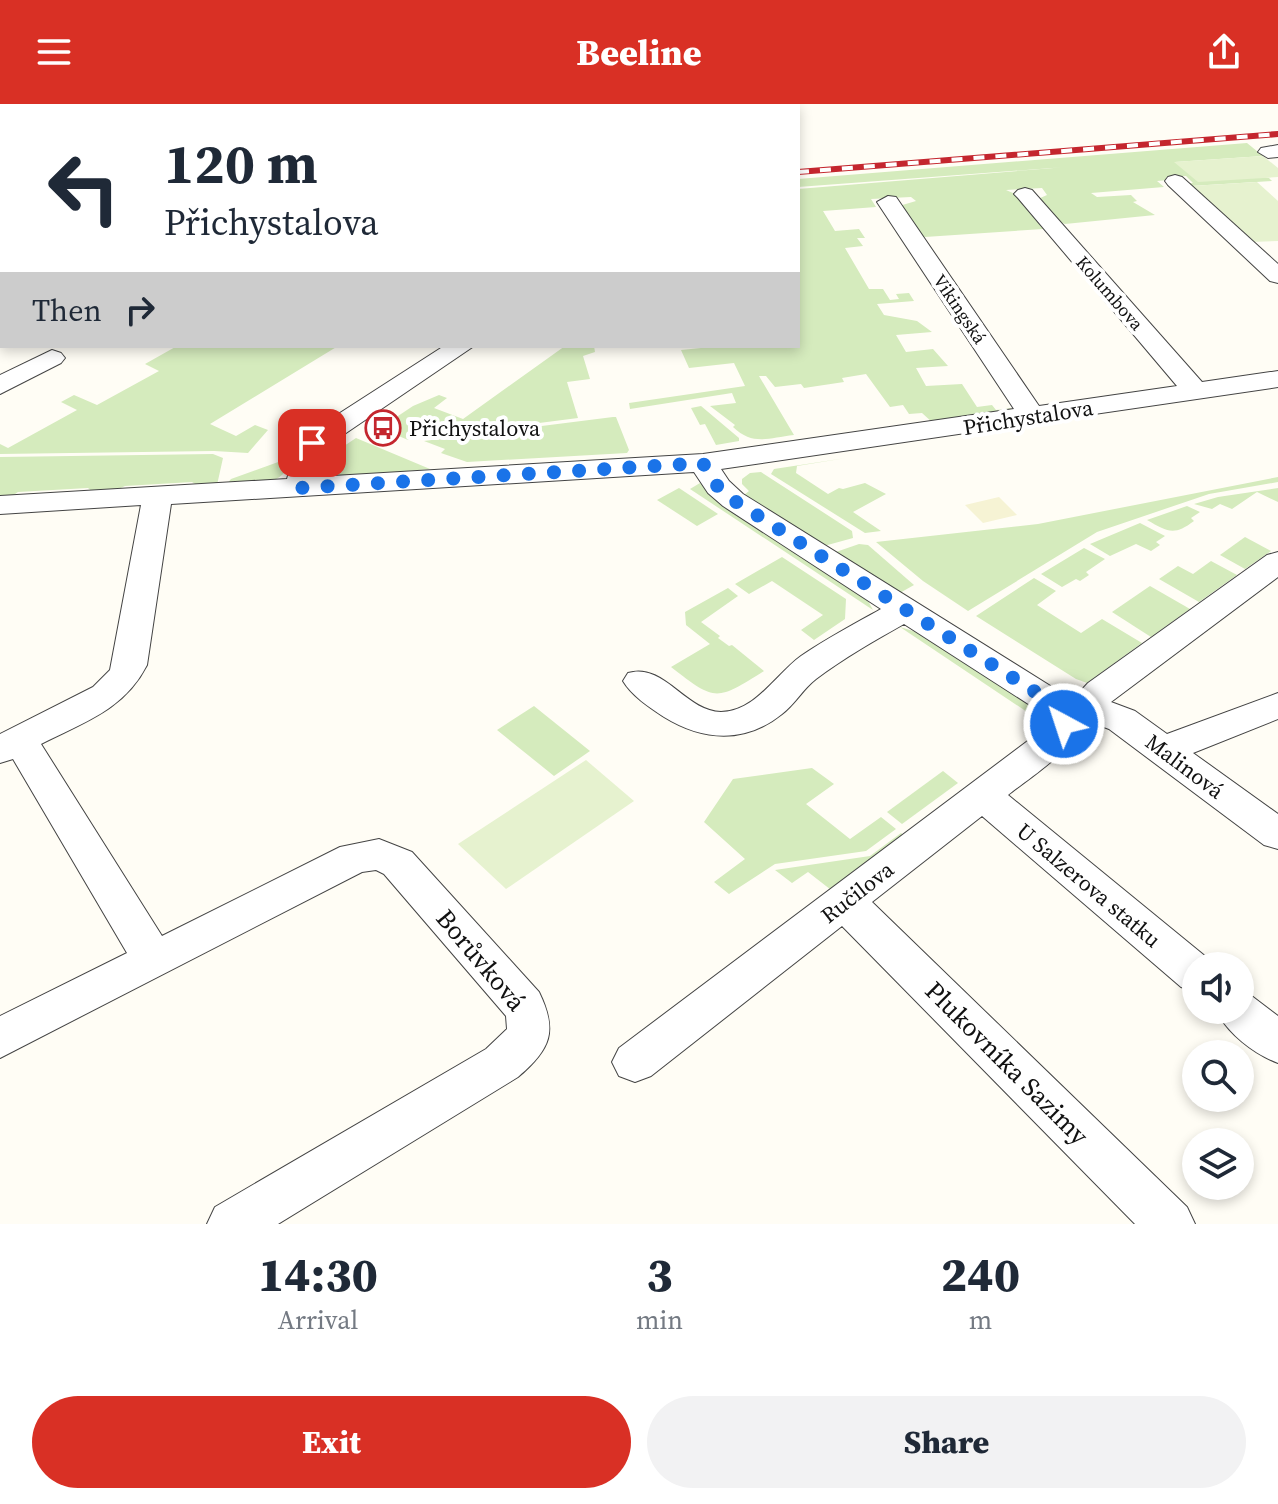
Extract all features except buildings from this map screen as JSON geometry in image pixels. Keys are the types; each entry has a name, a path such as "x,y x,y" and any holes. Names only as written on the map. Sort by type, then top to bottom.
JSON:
{"street":[{"path":"1175,181 1278,276"},
{"name":"Kolumbova","path":"1025,194 1195,391"},
{"name":"Vikingská","path":"888,202 1032,416"},
{"path":"300,488 308,446 458,348"},
{"path":"0,386 52,358"},
{"name":"Přichystalova","path":"0,505 703,463 1278,379"},
{"path":"1247,383 1278,405"},
{"path":"703,463 714,483 733,500 905,609 1074,709"},
{"path":"154,960 10,745 105,696 123,678 130,665 157,496"},
{"name":"Ručilova","path":"635,1062 1046,746 1074,709 1278,562"},
{"path":"640,681 691,718 713,726 737,723 768,707 801,673 905,609"},
{"path":"1164,750 1278,705"},
{"name":"Malinová","path":"1074,709 1122,720 1278,834"},
{"name":"U Salzerova statku","path":"983,795 1182,962"},
{"name":"Borůvková","path":"0,1038 354,858 379,854 398,863 509,986 529,1013 530,1030 527,1037 502,1063 232,1224"},
{"name":"Plukovníka Sazimy","path":"845,902 1170,1224"},
{"path":"1254,1023 1278,1043"}],"shaded area":[{"path":"999,497 1017,515 983,523 965,505"}],"green space":[{"path":"1247,143 1263,156 1175,162 1272,181 1191,186 1183,184 1193,183 1186,176 1166,177 1168,180 1157,181 1164,187 1091,193 1097,197 1131,195 1137,201 1133,202 1155,215 1065,224 1058,221 1038,199 1047,195 1042,188 1006,190 1020,196 1046,228 925,237 920,236 899,206 916,201 911,197 871,199 876,207 823,211 835,231 859,229 865,238 857,238 863,246 845,248 869,289 883,289 890,300 899,299 896,294 909,293 914,301 877,304 884,315 917,321 932,332 896,335 906,352 933,349 948,366 916,368 926,386 962,384 977,407 992,405 996,410 1012,408 1008,411 933,423 922,413 909,414 903,405 890,407 866,374 842,378 844,382 804,388 801,384 775,387 766,376 759,376 794,435 776,438 747,437 710,406 736,403 732,393 630,409 629,403 745,386 734,363 689,368 681,350 800,348 800,189 1066,167 800,187 800,179"},
{"path":"1263,156 1278,168 1278,177 1198,182 1174,162"},
{"path":"1257,182 1278,201 1278,241 1251,242 1191,186"},
{"path":"173,348 335,348 210,424 236,436 255,425 268,430 248,453 0,454 0,444 8,448 77,410 61,402 74,395 97,405 159,371 145,364"},
{"path":"562,348 594,348 595,352 583,356 590,379 567,382 578,418 408,440 380,428 413,406 439,395 447,398 434,408 463,419"},
{"path":"701,406 739,441 716,445 705,424 700,425 691,408"},
{"path":"616,417 629,450 627,453 467,462 441,453 445,449 424,441"},
{"path":"356,438 430,469 327,478 316,472 317,456 335,452"},
{"path":"213,454 223,458 217,485 200,487 192,482 125,486 114,491 94,493 88,488 18,492 9,498 0,498 0,457"},
{"path":"292,457 288,468 275,480 226,485 231,479"},
{"path":"846,458 797,466 796,473 828,494 839,488 865,483 886,494 853,512 881,531 865,533 771,474 774,469"},
{"path":"761,472 852,531 853,538 824,546 744,495 749,491 742,484 742,479 750,473"},
{"path":"1278,477 1278,482 1209,494 1097,532 968,611 923,581 876,542 1038,524"},
{"path":"700,483 867,599 873,610 690,489"},
{"path":"679,488 718,514 697,526 657,500"},
{"path":"1278,488 1278,502 1257,492 1232,509 1220,504 1212,509 1194,504 1218,497"},
{"path":"1187,506 1200,512 1191,518 1194,521 1181,529 1166,530 1147,520"},
{"path":"1140,523 1165,536 1156,542 1160,545 1151,551 1136,544 1110,556 1090,544"},
{"path":"1245,537 1271,551 1245,569 1220,555"},
{"path":"859,544 868,545 914,585 898,594 833,553"},
{"path":"1084,548 1105,559 1086,572 1089,575 1080,581 1076,579 1062,587 1041,574"},
{"path":"782,557 846,599 845,619 814,640 801,630 823,615 772,581 749,594 735,584"},
{"path":"1211,561 1237,575 1199,602 1159,579 1178,566 1193,574"},
{"path":"1034,578 1056,591 1037,605 1081,633 1102,619 1142,643 1087,683 976,616"},
{"path":"1150,586 1190,609 1151,637 1112,612"},
{"path":"728,588 738,596 701,622 764,671 736,688 725,692 708,692 671,667 710,644 686,625 685,612"},
{"path":"900,627 920,633 1026,703 1038,713 1042,722"},
{"path":"534,706 590,751 554,776 497,730"},
{"path":"586,760 634,801 506,889 458,844"},
{"path":"812,768 834,784 806,804 850,839 881,817 896,829 866,851 775,864 729,894 714,882 745,859 704,822 733,779"},
{"path":"943,771 958,783 902,824 887,812"},
{"path":"901,833 907,838 835,893 808,872 792,883 775,870 870,856"}],"railway":[{"path":"800,172 1278,134"}],"place":[{"name":"Přichystalova","path":"383,428"}],"route":[{"path":"312,443 305,451 300,488 703,463 714,483 733,500 1048,700 1061,711 1064,724"}]}
